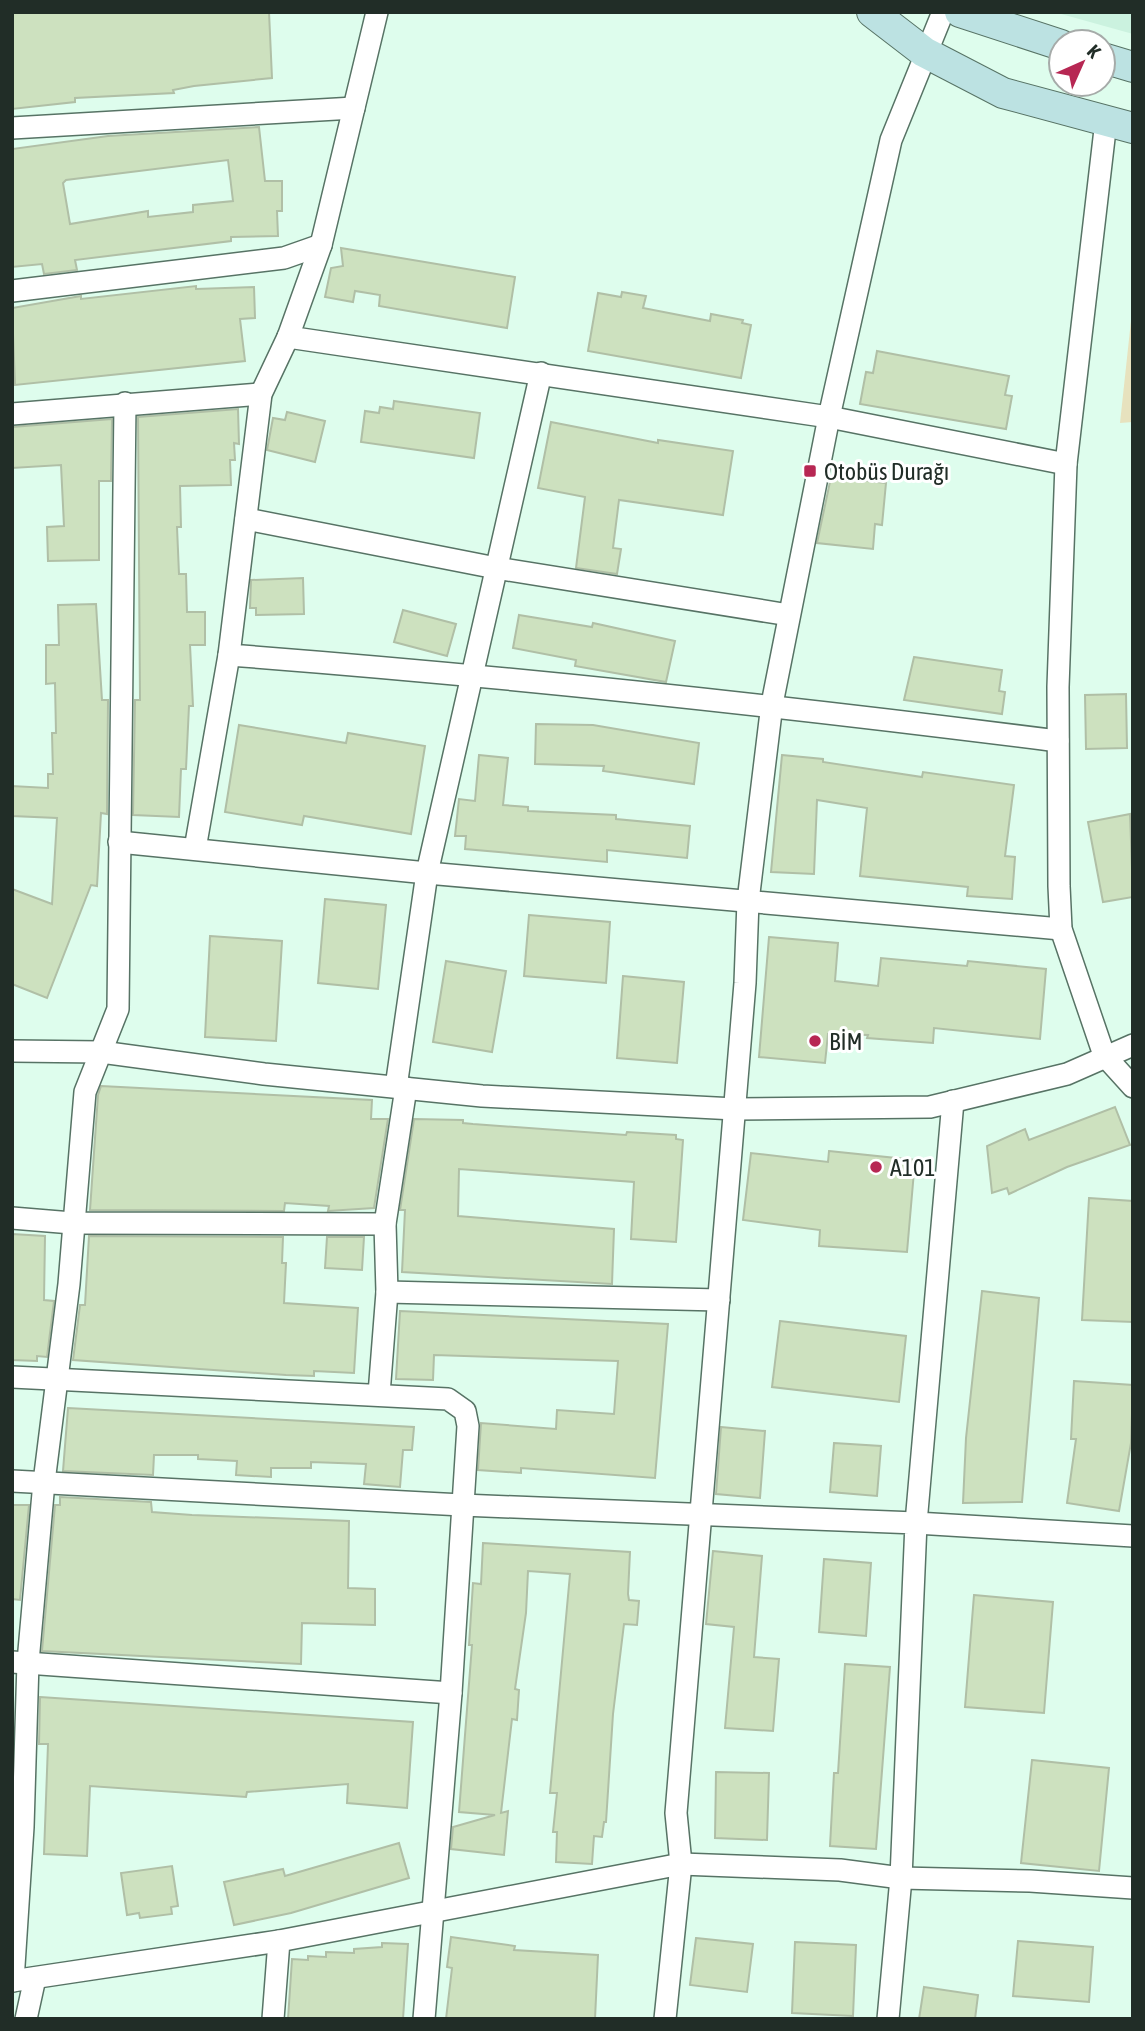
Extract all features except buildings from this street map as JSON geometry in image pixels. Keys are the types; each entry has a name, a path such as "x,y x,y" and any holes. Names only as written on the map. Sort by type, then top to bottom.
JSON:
{"main road":[{"path":"872,12 924,52 1003,93 1119,125"},
{"path":"960,12 1047,40"}],"street":[{"path":"195,849 229,655 261,394 288,337 321,245 377,12"},
{"path":"665,2019 681,1864 676,1812 699,1512 735,1109 748,901 772,704 829,417 891,140 924,52 943,12"},
{"path":"12,128 354,108"},
{"path":"1119,125 1066,464 1058,741 1061,929 1104,1055 1133,1087"},
{"path":"12,291 284,258 321,245"},
{"path":"288,337 829,417 1066,464"},
{"path":"379,1394 387,1292 385,1224 427,873 541,373"},
{"path":"12,415 125,403 261,394"},
{"path":"125,403 118,1009 85,1092 58,1379 20,1662 18,1827 12,1981 279,1941 681,1864 840,1870 901,1878 1030,1881 1133,1888"},
{"path":"246,519 496,568 789,615"},
{"path":"229,655 472,673 772,704 1058,741"},
{"path":"119,842 427,873 1061,929"},
{"path":"12,1051 101,1052 264,1074 482,1096 735,1109 930,1107 1067,1073 1104,1055 1133,1045"},
{"path":"888,2019 901,1878 916,1523 953,1101"},
{"path":"12,1218 72,1223 385,1224"},
{"path":"387,1292 719,1300"},
{"path":"12,1377 448,1399 466,1410 468,1426 451,1693 435,1912 424,2019"},
{"path":"12,1481 462,1505 699,1512 1133,1536"},
{"path":"20,1662 451,1693"},
{"path":"273,2019 279,1941"},
{"path":"26,2019 35,1978"}],"shaded area":[{"path":"1054,12 1133,12 1133,34"},
{"path":"1133,302 1133,422 1120,423"}],"place":[{"name":"Otobüs Durağı","path":"810,471"},
{"name":"BİM","path":"815,1041"},
{"name":"A101","path":"876,1167"}]}
